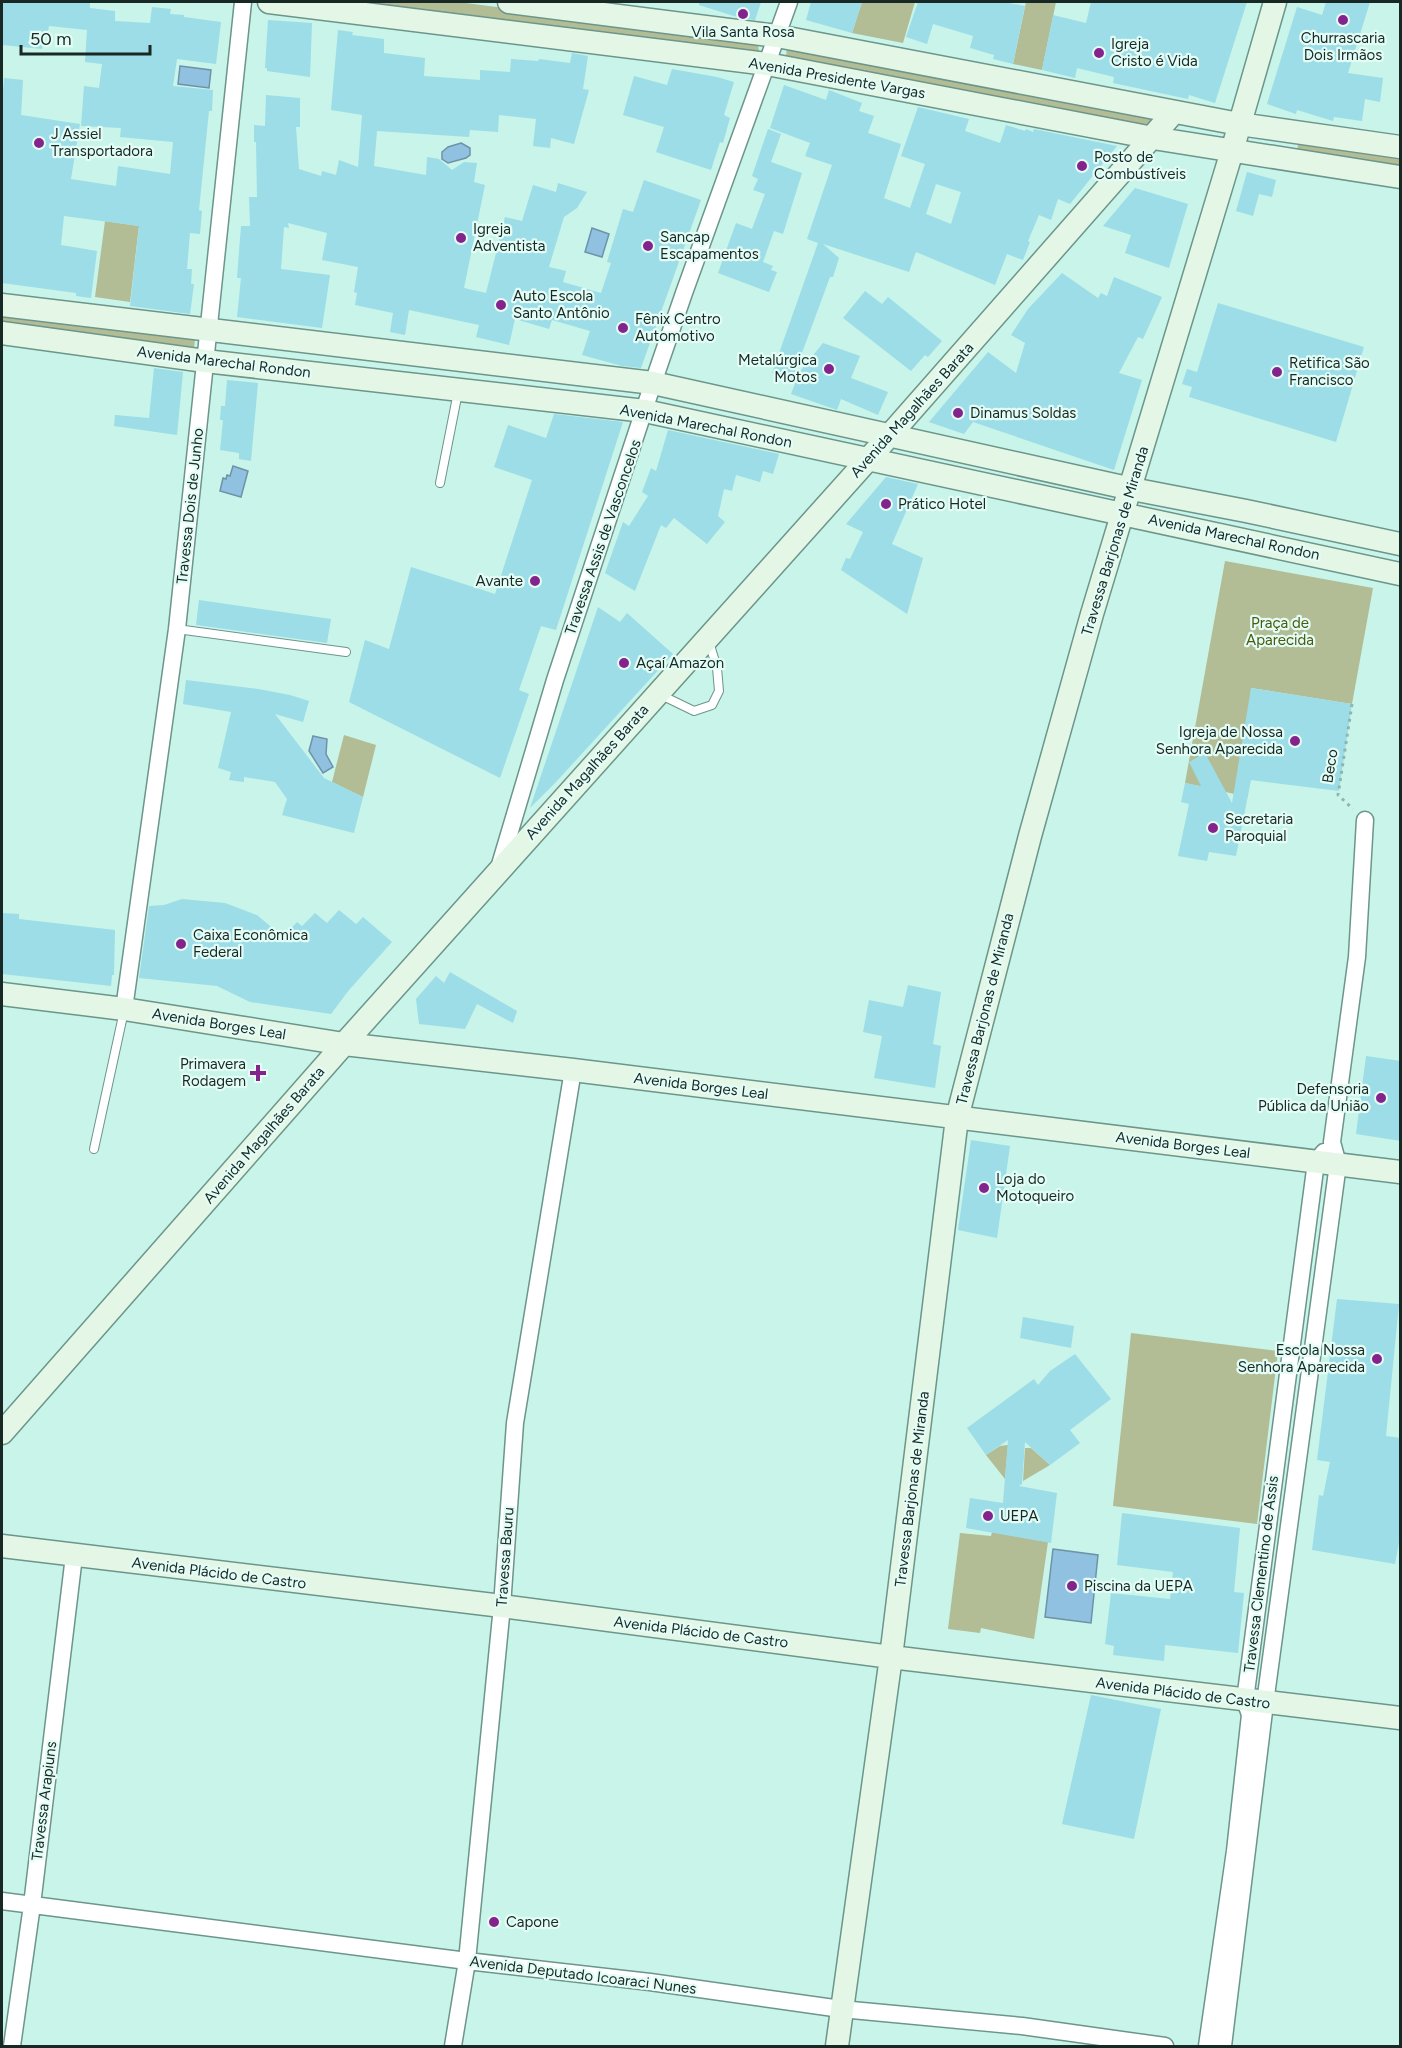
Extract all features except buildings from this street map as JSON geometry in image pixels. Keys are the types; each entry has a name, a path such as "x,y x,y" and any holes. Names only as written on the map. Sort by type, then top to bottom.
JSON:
{"street":[{"name":"Travessa Dois de Junho","path":"124,1009 177,629 243,2"},
{"name":"Avenida Presidente Vargas","path":"270,2 767,64 1153,138 1401,177"},
{"name":"Avenida Presidente Vargas","path":"509,2 777,36 1239,124 1401,147"},
{"name":"Travessa Assis de Vasconcelos","path":"497,873 555,680 653,383 789,2"},
{"name":"Travessa Barjonas de Miranda","path":"837,2046 891,1657 957,1118 1030,836 1123,513 1275,2"},
{"name":"Avenida Magalhães Barata","path":"2,1433 344,1044 890,436 1174,112"},
{"name":"Avenida Marechal Rondon","path":"2,305 653,383 1131,489 1401,544"},
{"name":"Avenida Marechal Rondon","path":"2,333 205,361 645,411 1401,574"},
{"path":"1241,538 1245,511"},
{"name":"Travessa Clementino de Assis","path":"1223,2046 1255,1702 1357,957 1365,820"},
{"name":"Avenida Borges Leal","path":"2,994 124,1009 344,1044 1401,1172"},
{"name":"Travessa Bauru","path":"453,2046 467,1961 502,1606 515,1423 573,1070"},
{"name":"Avenida Plácido de Castro","path":"2,1546 502,1606 1255,1702 1401,1718"},
{"name":"Travessa Arapiuns","path":"12,2046 32,1905 74,1556"},
{"name":"Travessa Clementino de Assis","path":"1207,2046 1235,1851 1250,1715 1255,1702"},
{"name":"Avenida Deputado Icoaraci Nunes","path":"2,1901 467,1961 650,1982 841,2009 1022,2026 1165,2046"}],"lane":[{"path":"440,483 459,390"},
{"path":"177,629 346,652"},
{"path":"658,693 694,711 712,705 718,691 718,679 717,668 707,638"},
{"path":"94,1149 124,1009"}],"path":[{"name":"Beco","path":"1352,704 1338,795 1365,820"}],"green space":[{"path":"332,2 458,2 753,40 758,45 759,51 752,55"},
{"path":"862,2 915,2 903,43 852,33"},
{"path":"1026,2 1056,2 1042,70 1013,64"},
{"path":"787,47 1159,115 1146,131 790,63 786,56"},
{"path":"1305,140 1400,153 1400,172 1297,151 1298,144"},
{"path":"105,221 139,226 130,302 95,297"},
{"path":"2,313 195,339 194,349 2,324"},
{"name":"Praça de Aparecida","path":"1225,561 1373,588 1352,704 1251,688 1248,797 1185,783"},
{"path":"344,735 376,745 363,797 332,782"},
{"path":"1131,1333 1278,1351 1257,1524 1113,1506"},
{"path":"1008,1445 1005,1479 986,1455 1000,1446"},
{"path":"1025,1448 1031,1448 1050,1465 1023,1481"},
{"path":"992,1532 1048,1542 1034,1639 981,1628 980,1633 948,1629 960,1533 991,1536"}],"water":[{"path":"180,66 211,70 209,88 178,84"},
{"path":"461,143 470,148 470,155 448,163 442,159 442,152 448,147"},
{"path":"592,228 609,234 602,257 585,252"},
{"path":"233,466 248,471 241,497 220,491 223,478 230,476"},
{"path":"313,736 327,739 326,754 333,767 323,773 309,751"},
{"name":"Piscina da UEPA","path":"1053,1549 1098,1555 1091,1623 1045,1617"}],"place":[{"name":"Vila Santa Rosa","path":"743,14"},
{"name":"Churrascaria Dois Irmãos","path":"1343,20"},
{"name":"Igreja Cristo é Vida","path":"1099,53"},
{"name":"J Assiel Transportadora","path":"39,143"},
{"name":"Posto de Combustíveis","path":"1082,166"},
{"name":"Igreja Adventista","path":"461,238"},
{"name":"Sancap Escapamentos","path":"648,246"},
{"name":"Auto Escola Santo Antônio","path":"501,305"},
{"name":"Fênix Centro Automotivo","path":"623,328"},
{"name":"Metalúrgica Motos","path":"829,369"},
{"name":"Retifica São Francisco","path":"1277,372"},
{"name":"Dinamus Soldas","path":"958,413"},
{"name":"Prático Hotel","path":"886,504"},
{"name":"Avante","path":"535,581"},
{"name":"Açaí Amazon","path":"624,663"},
{"name":"Igreja de Nossa Senhora Aparecida","path":"1295,741"},
{"name":"Secretaria Paroquial","path":"1213,828"},
{"name":"Caixa Econômica Federal","path":"181,944"},
{"name":"Primavera Rodagem","path":"258,1073"},
{"name":"Defensoria Pública da União","path":"1381,1098"},
{"name":"Loja do Motoqueiro","path":"984,1188"},
{"name":"Escola Nossa Senhora Aparecida","path":"1377,1359"},
{"name":"UEPA","path":"988,1516"},
{"name":"Piscina da UEPA","path":"1072,1586"},
{"name":"Capone","path":"494,1922"}]}
